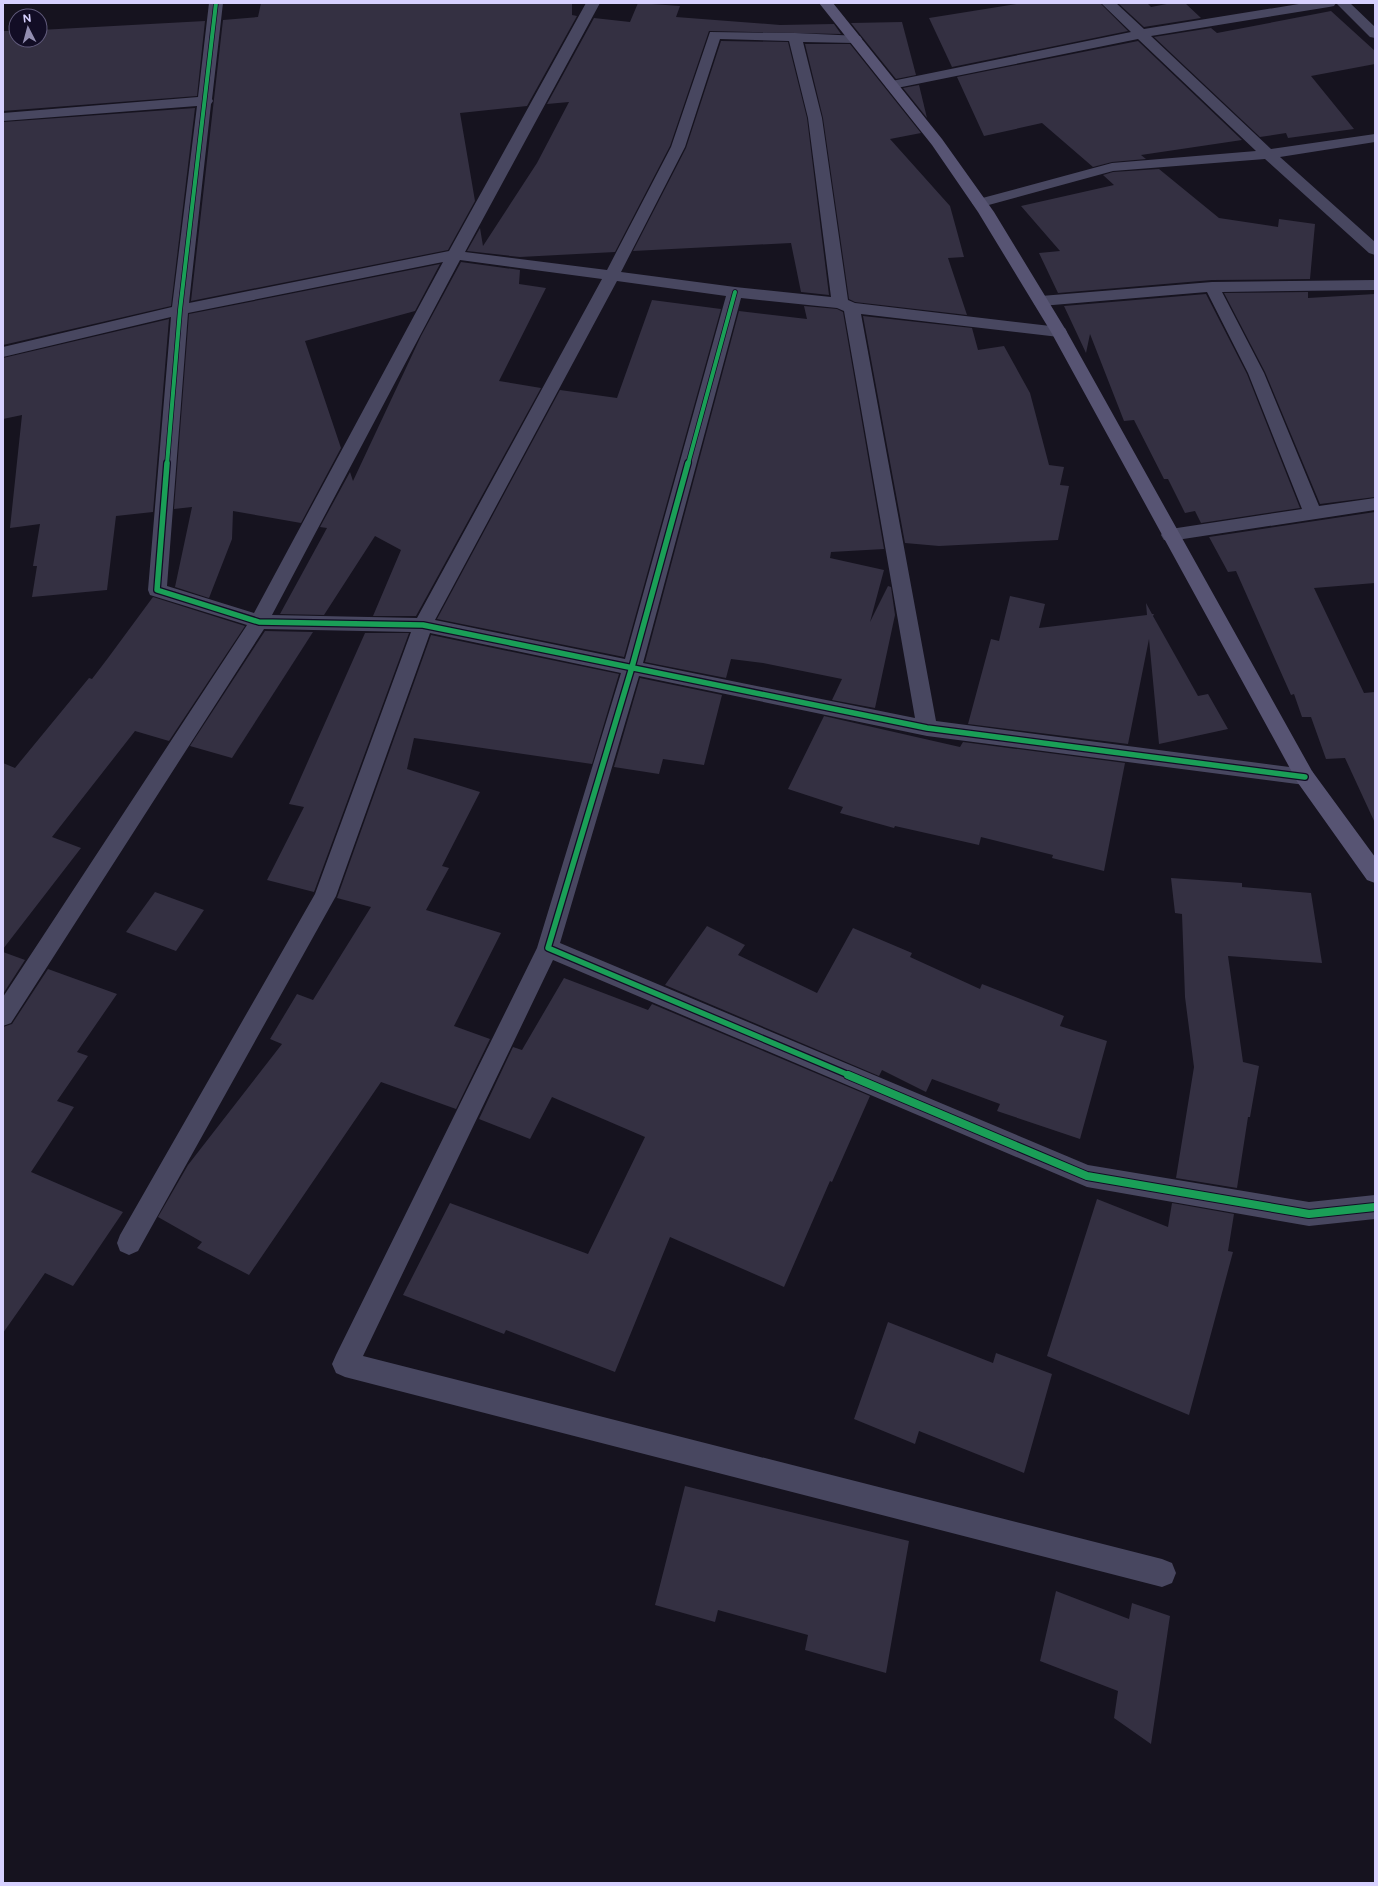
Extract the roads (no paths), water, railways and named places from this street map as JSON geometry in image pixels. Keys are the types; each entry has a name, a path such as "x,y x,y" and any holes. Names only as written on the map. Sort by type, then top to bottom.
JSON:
{"street":[{"path":"216,3 206,100 180,310 157,590 259,622 423,625 927,728 1305,777"},
{"path":"3,1016 259,622 455,255 593,3"},
{"path":"826,3 937,142 980,203 1059,332 1305,777 1375,874"},
{"path":"1108,3 1268,154 1375,250"},
{"path":"892,85 1141,34 1329,3"},
{"path":"1342,3 1375,34"},
{"path":"129,1243 325,896 423,625 612,275 678,146 715,35 855,39"},
{"path":"795,37 815,118 846,305 927,728"},
{"path":"3,117 206,100"},
{"path":"980,203 1112,167 1268,154 1375,138"},
{"path":"3,352 180,310 455,255 735,292 1059,332"},
{"path":"1040,301 1212,287 1375,286"},
{"path":"1212,287 1256,373 1313,514"},
{"path":"735,292 632,667 548,948 345,1364 1162,1573"},
{"path":"1170,535 1375,504"},
{"path":"548,948 1087,1176 1309,1214 1375,1207"}]}
